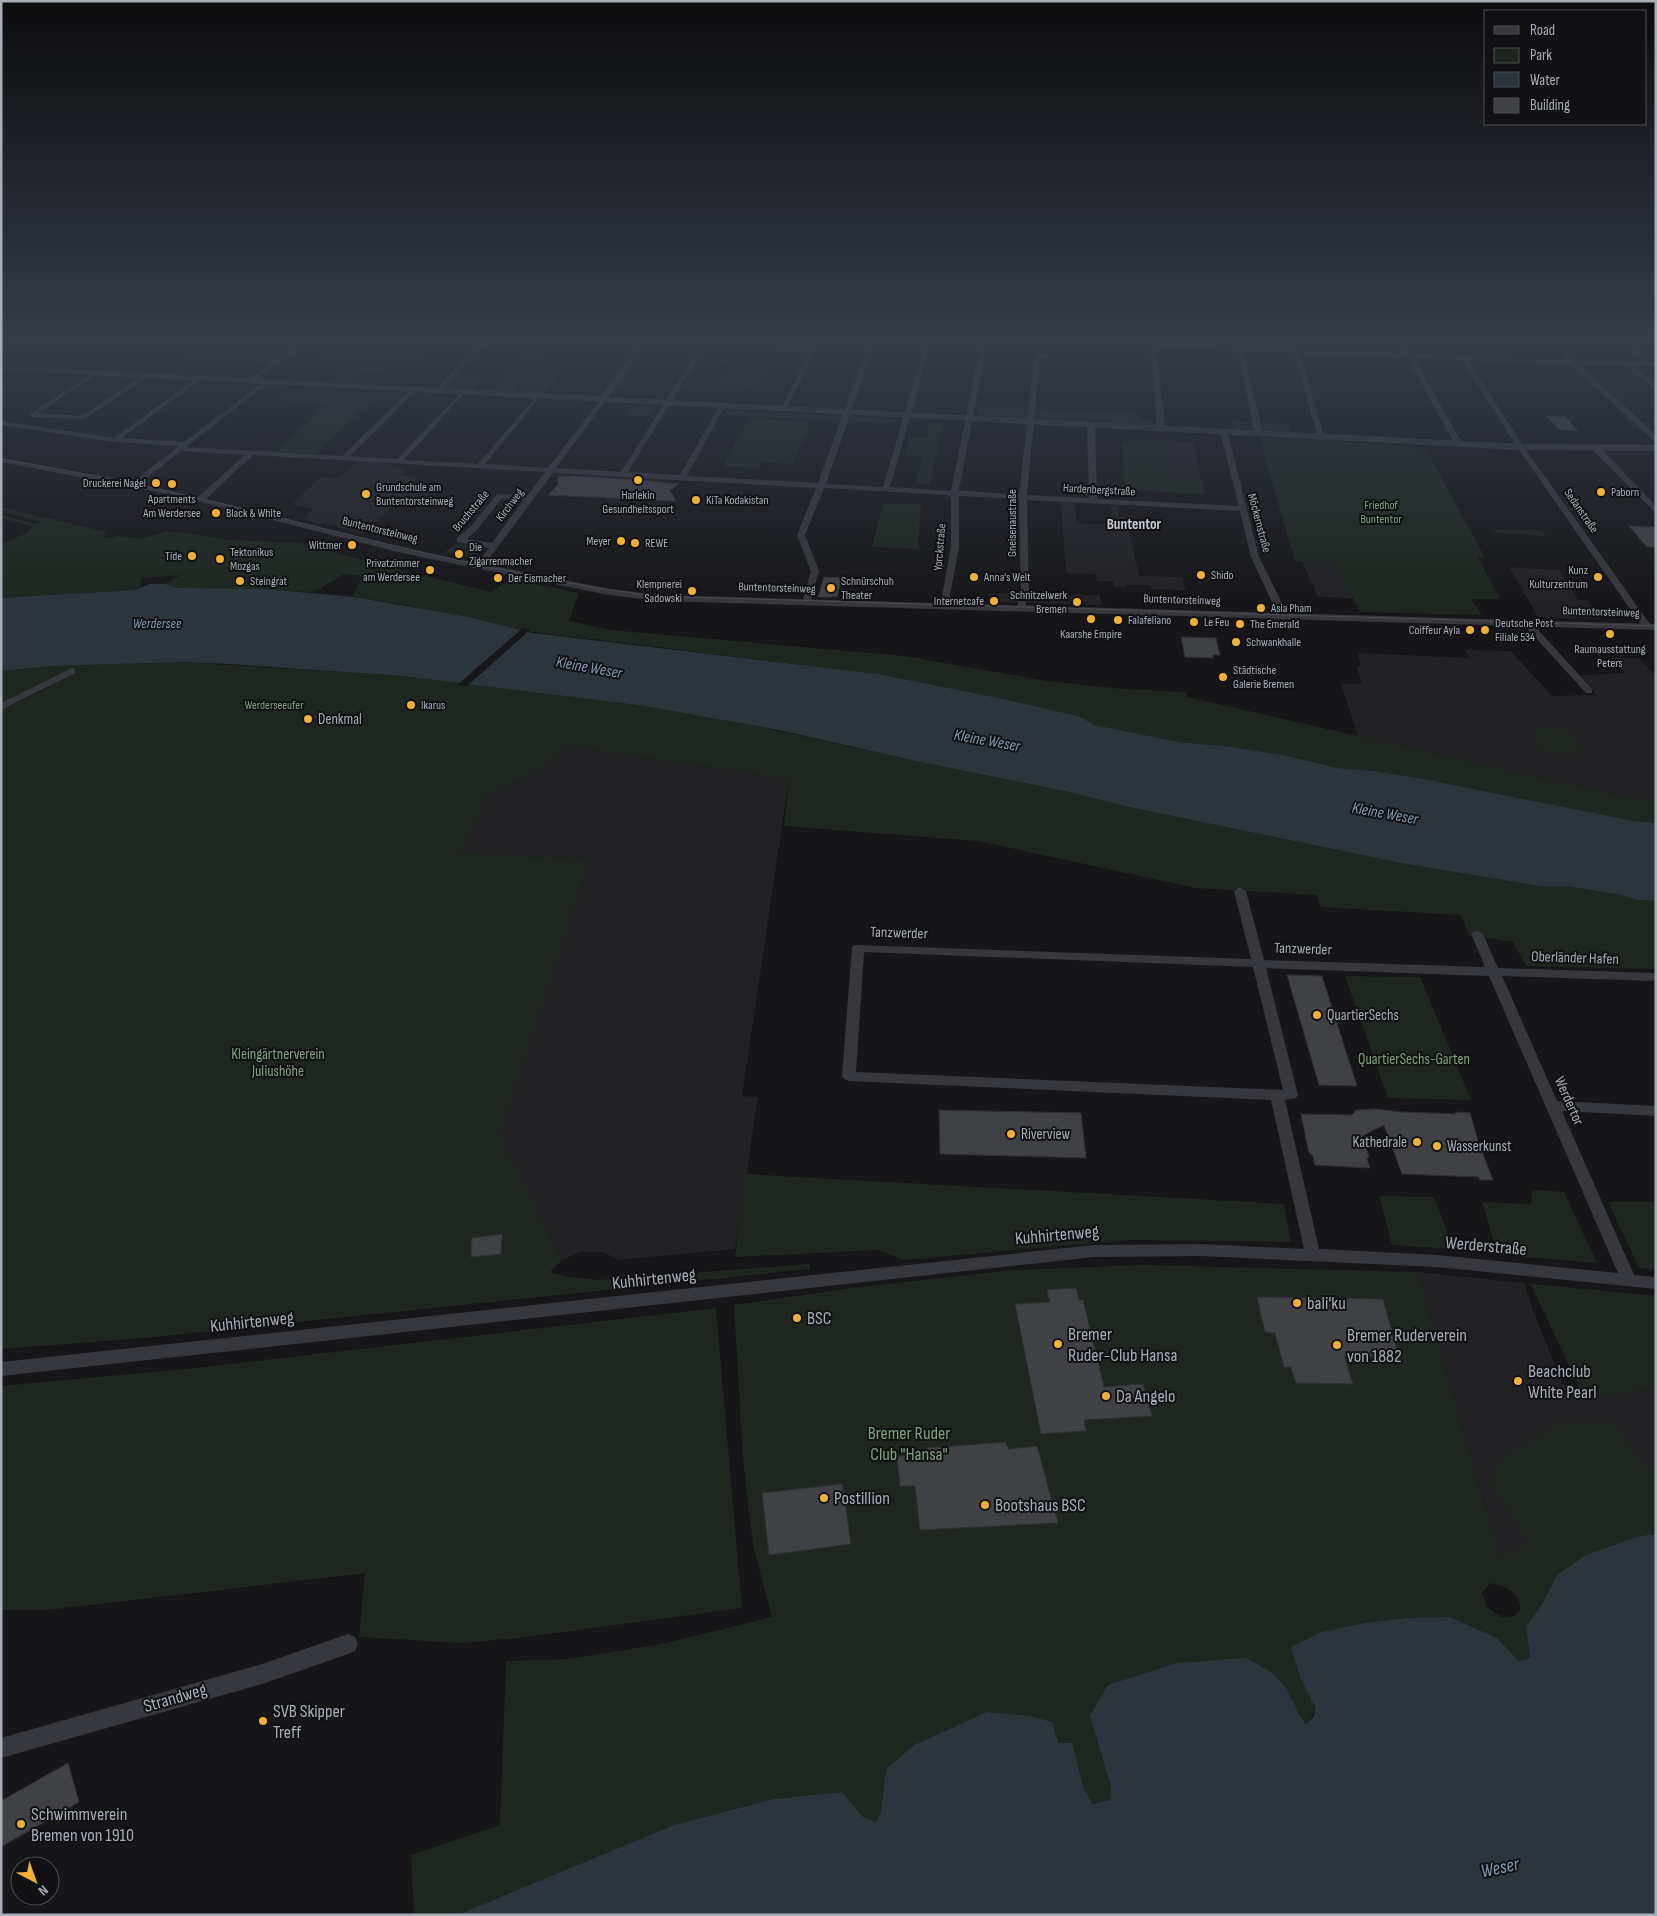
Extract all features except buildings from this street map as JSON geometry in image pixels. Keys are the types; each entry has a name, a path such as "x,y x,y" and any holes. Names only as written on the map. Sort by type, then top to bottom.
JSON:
{"street":[{"path":"24,426 115,440 187,444"},
{"path":"115,440 133,426"},
{"path":"133,485 209,426"},
{"path":"343,459 376,426"},
{"path":"398,462 431,426"},
{"path":"480,466 513,426"},
{"name":"Kirchweg","path":"479,566 583,426"},
{"path":"623,474 652,426"},
{"path":"682,478 711,426"},
{"path":"806,603 815,571 800,535 821,486 841,426"},
{"path":"886,489 904,426"},
{"name":"Yorckstraße","path":"944,607 955,546 955,496 952,492 967,426"},
{"name":"Gneisenaustraße","path":"1022,609 1022,602 1025,597 1023,497 1031,426"},
{"path":"1091,426 1093,501"},
{"path":"1124,426 1458,444 1656,448"},
{"path":"1257,426 1259,434"},
{"path":"1319,426 1322,437"},
{"path":"1448,426 1458,444"},
{"name":"Sedanstraße","path":"1508,426 1629,601 1651,627"},
{"path":"1641,426 1656,440"},
{"name":"Möckernstraße","path":"1224,432 1254,557 1284,617"},
{"path":"1595,448 1656,511"},
{"name":"Hardenbergstraße","path":"180,449 1242,509"},
{"path":"199,499 204,497 251,453"},
{"name":"Buntentorsteinweg","path":"1,460 199,499 388,546 479,566 635,596 806,603 1651,627"},
{"name":"Bruchstraße","path":"494,546 460,540 500,496 531,498"},
{"path":"1527,623 1589,691"},
{"path":"1,707 72,671"},
{"path":"1240,891 1291,1095 1277,1096 1313,1255"},
{"name":"Werdertor","path":"1477,934 1629,1280"},
{"name":"Tanzwerder","path":"1277,1096 849,1076 858,948 1070,954 1257,964 1494,971"},
{"name":"Oberländer Hafen","path":"1494,971 1656,977"},
{"path":"1554,1106 1656,1111"},
{"name":"Kuhhirtenweg","path":"1,1369 1094,1251 1201,1250 1313,1255"},
{"name":"Werderstraße","path":"1313,1255 1437,1261 1656,1283"},
{"name":"Strandweg","path":"1,1748 262,1674 348,1644"}],"shaded area":[{"path":"1234,426 1290,426 1292,432 1235,429"},
{"path":"1159,440 1194,442 1200,479 1162,477"},
{"name":"Grundschule am Buntentorsteinweg","path":"357,461 393,463 390,468 407,469 401,476 418,477 411,486 436,487 422,502 397,501 365,534 303,520 313,509 293,504 320,477 340,478"},
{"path":"1061,502 1075,503 1077,523 1112,525 1111,505 1118,506 1118,517 1126,517 1139,576 1182,577 1186,590 1151,589 1150,585 1115,587 1113,581 1097,581 1096,574 1066,573"},
{"path":"1302,561 1334,562 1353,598 1318,597"},
{"path":"1509,567 1559,570 1578,600 1588,600 1601,619 1538,617"},
{"path":"989,593 1100,595 1102,605 988,602"},
{"path":"1465,650 1511,651 1552,696 1596,695 1581,675 1626,673 1612,658 1638,658 1656,676 1656,799 1631,798 1358,736 1341,684 1362,684 1357,668 1361,665 1357,653 1469,658"},
{"path":"570,747 789,779 742,1096 758,1097 735,1249 617,1260 604,1252 580,1252 562,1260 498,1136 590,859 461,853 488,794 522,780"},
{"path":"1418,1272 1524,1283 1562,1383 1584,1397 1656,1389 1656,1466 1645,1467 1656,1497 1500,1557"}],"green space":[{"path":"303,426 345,426 316,454 276,452"},
{"path":"744,426 809,426 792,464 761,462 758,468 723,466"},
{"path":"928,426 942,426 930,484 916,484 922,457 905,455 909,438 927,438"},
{"name":"Friedhof Buntentor","path":"1259,437 1419,446 1420,449 1426,449 1485,558 1478,558 1500,599 1471,599 1482,615 1360,612 1334,562 1295,561"},
{"path":"1129,439 1159,440 1163,477 1202,479 1205,494 1125,490 1122,442 1129,442"},
{"path":"883,503 921,504 918,549 872,547"},
{"path":"1,507 106,532 104,537 111,538 118,536 140,539 169,531 231,540 301,543 384,566 491,592 510,579 579,593 569,621 610,630 904,656 1047,681 1123,689 1186,692 1187,697 1631,798 1656,799 1656,823 1634,821 1424,779 1338,768 1283,755 1232,747 1179,742 1095,725 1078,716 999,698 878,674 533,632 352,596 363,576 344,574 314,592 178,588 165,584 181,575 142,578 140,587 136,590 1,598 1,545 26,533 33,526 1,518 1,515 36,524 41,522 1,511"},
{"path":"1494,529 1542,530 1546,536 1496,533"},
{"path":"460,542 481,546 471,557 445,552"},
{"name":"Kleingärtnerverein Juliushöhe","path":"183,662 403,676 645,706 724,719 1069,792 1129,807 1401,863 1539,886 1567,886 1622,895 1636,900 1656,901 1656,969 1526,966 1513,942 1469,935 1461,915 1321,907 1317,895 1196,888 978,841 784,826 789,779 570,747 522,780 488,794 461,853 590,859 499,1136 562,1260 550,1272 564,1276 599,1280 810,1264 810,1269 144,1338 1,1349 1,710 51,686 34,689 1,705 1,671 52,666"},
{"path":"1535,728 1562,729 1569,732 1582,750 1577,754 1540,750"},
{"name":"QuartierSechs-Garten","path":"1345,976 1420,977 1471,1100 1388,1098"},
{"path":"745,1174 1284,1204 1291,1242 1129,1240 904,1260 878,1250 735,1257"},
{"path":"1532,1190 1564,1192 1597,1263 1498,1255 1482,1202 1531,1204"},
{"path":"1379,1196 1434,1197 1454,1249 1392,1245"},
{"path":"1608,1202 1656,1202 1656,1270 1639,1268"},
{"name":"Bremer Ruder Club \"Hansa\"","path":"1143,1265 1418,1272 1500,1557 1528,1544 1515,1517 1491,1485 1495,1464 1561,1422 1616,1424 1644,1467 1656,1466 1656,1534 1640,1536 1557,1575 1541,1606 1526,1626 1530,1658 1519,1661 1497,1638 1450,1617 1407,1618 1365,1623 1300,1677 1313,1701 1314,1707 1314,1712 1306,1724 1300,1716 1090,1716 1111,1787 1110,1800 1093,1804 1084,1789 1079,1768 1065,1744 1058,1743 987,1712 914,1745 886,1769 881,1811 876,1822 863,1817 842,1792 774,1799 674,1825 457,1915 414,1915 411,1855 500,1825 506,1661 568,1659 662,1644 772,1617 753,1545 743,1459 734,1305 859,1287 1013,1270","holes":["1490,1583 1511,1590 1517,1597 1521,1609 1514,1616 1501,1617 1487,1607 1482,1593"]},
{"path":"1524,1283 1656,1296 1656,1389 1584,1397 1531,1285"},
{"path":"716,1308 742,1608 518,1638 461,1643 359,1637 365,1573 47,1610 1,1610 1,1386 196,1368"}],"water":[{"path":"150,584 165,584 178,588 265,589 355,597 468,617 533,633 878,674 999,698 1078,716 1095,725 1179,742 1232,747 1283,755 1338,768 1424,779 1634,821 1656,823 1656,901 1636,900 1622,895 1567,886 1539,886 1401,863 1129,807 1069,792 911,760 779,730 645,706 403,676 230,664 183,662 52,666 1,671 1,598 135,590"},
{"name":"Weser","path":"1656,1534 1656,1915 457,1915 674,1825 774,1799 842,1792 863,1817 876,1822 881,1811 886,1769 914,1745 987,1712 1030,1716 1052,1722 1058,1743 1072,1743 1084,1789 1093,1804 1110,1800 1111,1787 1090,1716 1108,1685 1177,1663 1246,1658 1273,1673 1286,1688 1306,1724 1314,1717 1315,1707 1300,1677 1291,1647 1322,1632 1365,1623 1407,1618 1450,1617 1497,1638 1519,1661 1530,1658 1526,1626 1541,1606 1557,1575 1586,1555 1640,1536"}],"pier":[{"path":"523,628 531,629 467,686 457,685"}],"tram line":[{"path":"1,459 200,498 522,574 653,596 1656,626"}],"place":[{"name":"Harlekin Gesundheitssport","path":"638,480"},
{"name":"Druckerei Nagel","path":"156,483"},
{"name":"Apartments Am Werdersee","path":"172,484"},
{"name":"Paborn","path":"1601,492"},
{"name":"Grundschule am Buntentorsteinweg","path":"366,494"},
{"name":"KiTa Kodakistan","path":"696,500"},
{"name":"Black & White","path":"216,513"},
{"name":"Meyer","path":"621,541"},
{"name":"REWE","path":"635,543"},
{"name":"Wittmer","path":"352,545"},
{"name":"Die Zigarrenmacher","path":"459,554"},
{"name":"Tide","path":"192,556"},
{"name":"Tektonikus Mozgas","path":"220,559"},
{"name":"Privatzimmer am Werdersee","path":"430,570"},
{"name":"Shido","path":"1201,575"},
{"name":"Anna's Welt","path":"974,577"},
{"name":"Kunz Kulturzentrum","path":"1598,577"},
{"name":"Der Eismacher","path":"498,578"},
{"name":"Steingrat","path":"240,581"},
{"name":"Schnürschuh Theater","path":"831,588"},
{"name":"Klempnerei Sadowski","path":"692,591"},
{"name":"Internetcafe","path":"994,601"},
{"name":"Schnitzelwerk Bremen","path":"1077,602"},
{"name":"Asia Pham","path":"1261,608"},
{"name":"Kaarshe Empire","path":"1091,619"},
{"name":"Falafeliano","path":"1118,620"},
{"name":"Le Feu","path":"1194,622"},
{"name":"The Emerald","path":"1240,624"},
{"name":"Coiffeur Ayla","path":"1470,630"},
{"name":"Deutsche Post Filiale 534","path":"1485,630"},
{"name":"Raumausstattung Peters","path":"1610,634"},
{"name":"Schwankhalle","path":"1236,642"},
{"name":"Städtische Galerie Bremen","path":"1223,677"},
{"name":"Ikarus","path":"411,705"},
{"name":"Denkmal","path":"308,719"},
{"name":"QuartierSechs","path":"1317,1015"},
{"name":"Riverview","path":"1011,1134"},
{"name":"Kathedrale","path":"1417,1142"},
{"name":"Wasserkunst","path":"1437,1146"},
{"name":"bali'ku","path":"1297,1303"},
{"name":"BSC","path":"797,1318"},
{"name":"Bremer Ruder-Club Hansa","path":"1058,1344"},
{"name":"Bremer Ruderverein von 1882","path":"1337,1345"},
{"name":"Beachclub White Pearl","path":"1518,1381"},
{"name":"Da Angelo","path":"1106,1396"},
{"name":"Postillion","path":"824,1498"},
{"name":"Bootshaus BSC","path":"985,1505"},
{"name":"SVB Skipper Treff","path":"263,1721"},
{"name":"Schwimmverein Bremen von 1910","path":"21,1824"}],"district":[{"name":"Buntentor","path":"1134,524"}],"water label":[{"name":"Werdersee","path":"157,623"},
{"name":"Kleine Weser","path":"589,668"},
{"name":"Kleine Weser","path":"987,741"},
{"name":"Kleine Weser","path":"1385,814"}],"park label":[{"name":"Werderseeufer","path":"274,705"}]}
